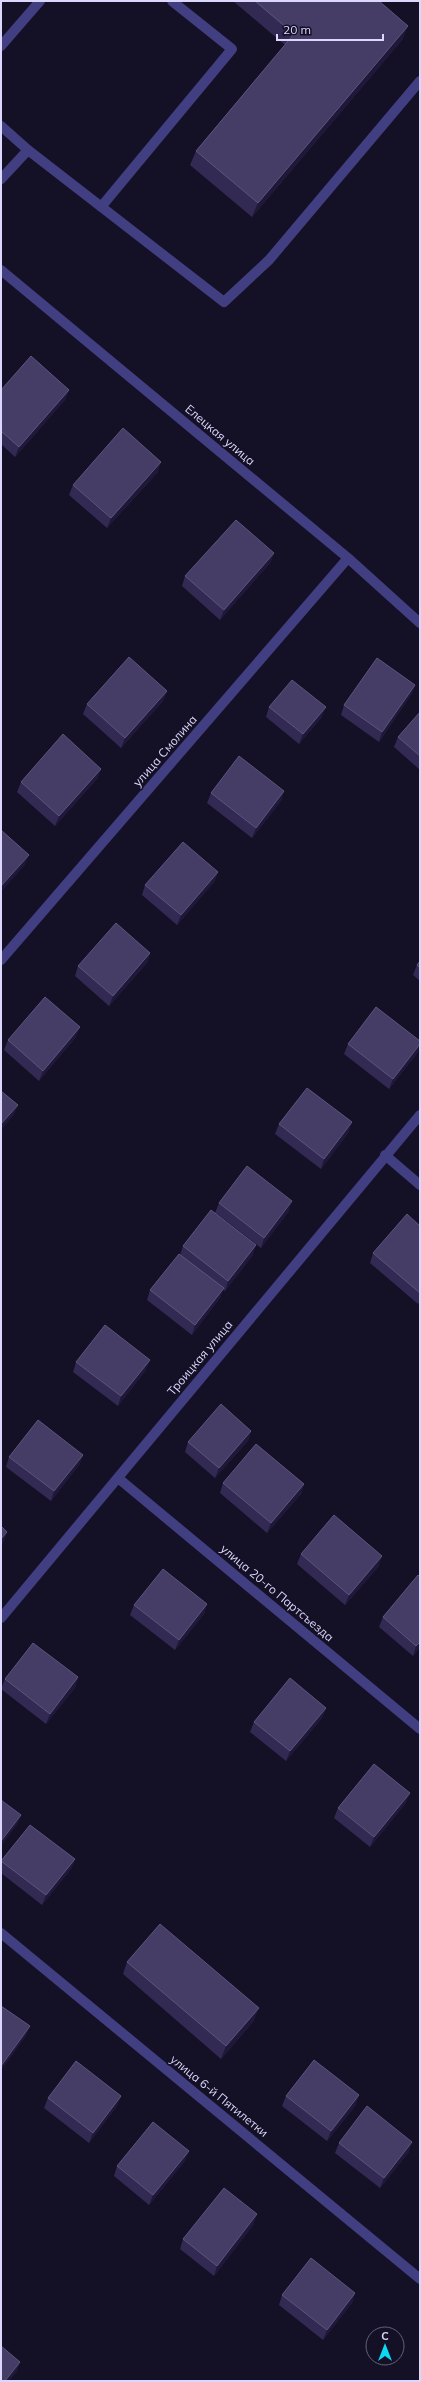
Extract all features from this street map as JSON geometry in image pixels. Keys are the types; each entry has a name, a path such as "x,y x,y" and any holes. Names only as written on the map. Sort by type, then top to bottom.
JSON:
{"street":[{"path":"1,46 40,1"},
{"path":"101,207 232,50 172,1"},
{"path":"1,126 28,150 224,302 269,260 420,81"},
{"path":"1,179 28,150"},
{"name":"Елецкая улица","path":"1,270 348,558 420,623"},
{"name":"улица Смолина","path":"1,960 348,558"},
{"name":"Троицкая улица","path":"1,1618 420,1115"},
{"path":"385,1156 420,1185"},
{"name":"улица 20-го Партсъезда","path":"118,1478 420,1729"},
{"name":"улица 6-й Пятилетки","path":"1,1933 420,2279"}],"building":[{"path":"255,1 379,1 408,26 258,203 196,151 294,34"},
{"path":"31,356 69,390 19,447 1,431 1,390"},
{"path":"123,428 161,462 111,518 73,485"},
{"path":"236,520 274,553 224,610 185,576"},
{"path":"129,657 167,691 125,738 87,704"},
{"path":"377,658 415,685 382,732 344,705"},
{"path":"292,680 326,707 303,734 269,707"},
{"path":"420,712 420,756 398,737"},
{"path":"63,734 101,769 59,816 21,782"},
{"path":"239,756 284,791 256,828 211,793"},
{"path":"1,830 29,855 1,886"},
{"path":"183,842 218,872 181,915 145,885"},
{"path":"116,923 150,953 113,996 78,966"},
{"path":"420,961 420,968 417,965"},
{"path":"45,997 80,1027 43,1071 8,1040"},
{"path":"376,1007 420,1041 420,1044 393,1079 348,1044"},
{"path":"307,1088 352,1122 324,1159 279,1124"},
{"path":"1,1091 18,1105 1,1124"},
{"path":"247,1166 292,1201 264,1238 219,1203"},
{"path":"211,1210 256,1245 228,1281 183,1246"},
{"path":"407,1214 420,1226 420,1293 373,1253"},
{"path":"179,1254 224,1288 195,1325 150,1290"},
{"path":"105,1325 150,1360 121,1396 76,1362"},
{"path":"221,1404 251,1431 219,1468 188,1442"},
{"path":"38,1420 83,1455 54,1491 9,1457"},
{"path":"256,1444 304,1484 271,1523 223,1483"},
{"path":"334,1515 382,1556 349,1595 301,1554"},
{"path":"1,1526 7,1532 1,1539"},
{"path":"163,1569 207,1604 179,1640 134,1605"},
{"path":"418,1575 420,1577 420,1642 416,1646 383,1617"},
{"path":"33,1643 78,1677 50,1714 5,1679"},
{"path":"290,1678 326,1708 290,1751 254,1722"},
{"path":"374,1764 410,1793 374,1837 338,1808"},
{"path":"1,1800 21,1815 1,1841"},
{"path":"30,1825 75,1859 46,1895 1,1861"},
{"path":"160,1924 259,2008 226,2046 127,1962"},
{"path":"1,2006 30,2026 1,2066"},
{"path":"314,2060 359,2095 331,2131 286,2096"},
{"path":"76,2061 121,2096 93,2133 48,2098"},
{"path":"367,2106 412,2142 384,2178 339,2143"},
{"path":"153,2122 189,2151 153,2195 117,2166"},
{"path":"224,2188 257,2214 217,2266 183,2239"},
{"path":"311,2258 355,2293 327,2330 282,2295"},
{"path":"1,2346 20,2362 5,2381 1,2381"}]}
